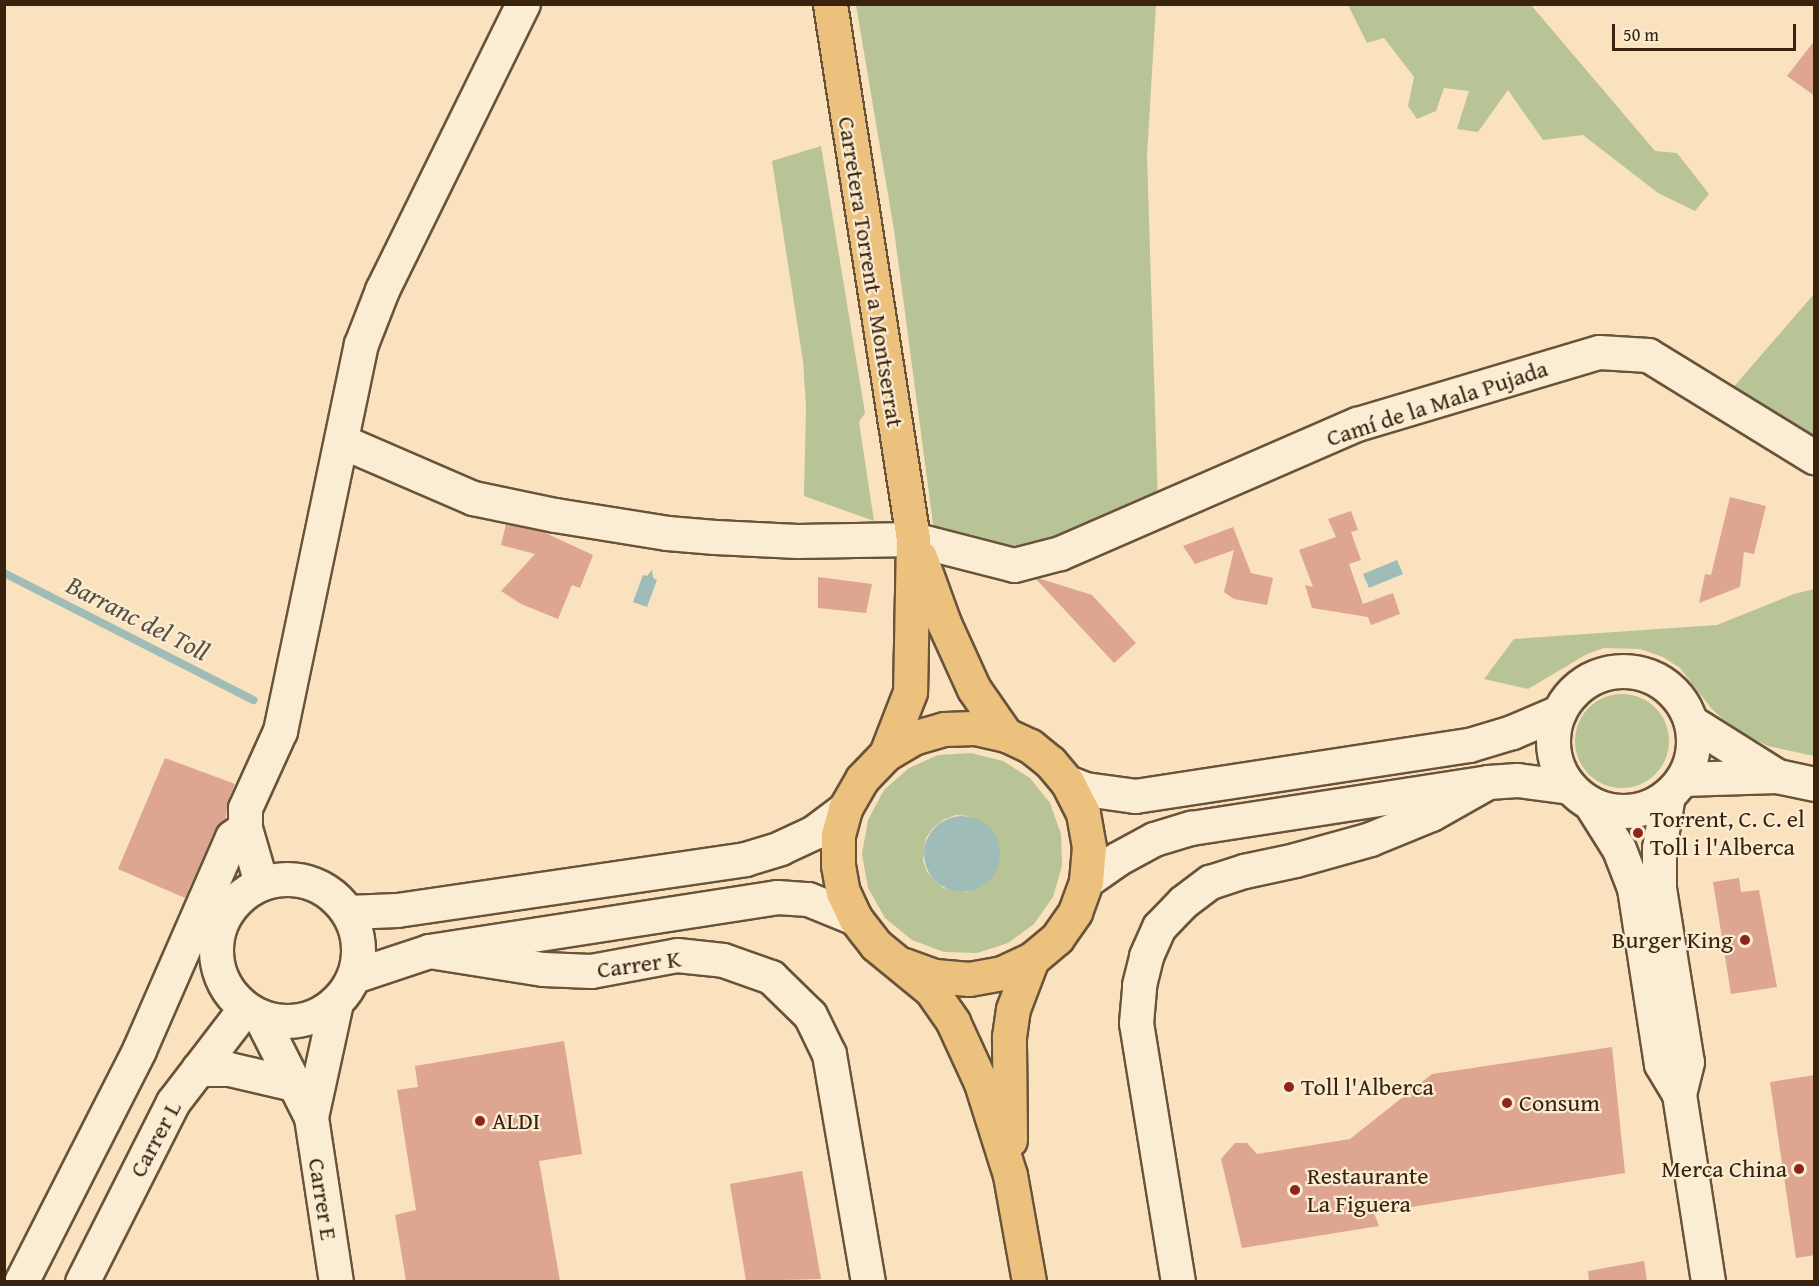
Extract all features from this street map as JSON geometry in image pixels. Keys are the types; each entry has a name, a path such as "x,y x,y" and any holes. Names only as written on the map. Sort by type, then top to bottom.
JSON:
{"main road":[{"name":"Carretera Torrent a Montserrat","path":"830,4 913,538"},
{"path":"913,538 944,623 974,689 1006,735"},
{"path":"886,754 910,692 913,538"},
{"path":"904,965 935,976 969,980 1002,973 1032,959 1063,929 1075,912 1086,881 1089,847 1083,813 1067,782 1037,751 1006,735 975,728 944,729 913,738 886,754 862,779 845,809 838,836 838,865 843,892 855,918 876,945 904,965 931,990 953,1022 981,1083 1010,1175 1029,1281"},
{"path":"1010,1175 1009,1037 1013,1008 1032,959"}],"street":[{"path":"261,883 245,828 245,808 280,731 361,344 382,290 523,4"},
{"name":"Camí de la Mala Pujada","path":"341,441 473,498 566,516 667,533 715,537 797,541 913,538 1014,565 1060,553 1357,424 1599,352 1648,355 1815,457"},
{"path":"1679,1094 1688,1062 1659,888 1659,848 1675,787 1690,761 1693,742 1691,722 1682,702 1668,686 1649,676 1628,671 1607,672 1587,681 1570,694 1559,712 1553,731 1553,751 1559,771 1580,795 1619,849 1634,888 1661,1064 1679,1094 1708,1281"},
{"path":"1067,782 1085,789 1135,796 1469,745 1512,732 1559,712"},
{"path":"1691,722 1777,776"},
{"path":"1086,881 1117,859 1154,839 1191,828 1488,782 1517,780 1580,795 1610,810 1630,811 1650,806 1675,787 1777,776 1815,784"},
{"path":"1178,1281 1136,1023 1138,984 1146,956 1159,927 1183,902 1210,882 1244,870 1295,860 1370,839 1431,814 1488,782"},
{"path":"348,912 397,910 745,859 780,848 814,832 845,809"},
{"path":"21,1281 139,1050 232,837 245,828"},
{"path":"311,1117 345,989 359,951 357,935 348,912 339,900 318,885 285,878 261,883 239,896 220,923 214,948 218,972 234,1000 253,1012 280,1022 305,1020 345,989 429,951 777,897 808,899 855,918"},
{"name":"Carrer K","path":"429,951 543,969 591,971 677,955 723,960 771,977 810,1015 829,1054 868,1281"},
{"path":"253,1012 311,1117"},
{"name":"Carrer L","path":"82,1281 173,1102 198,1069 253,1012"},
{"path":"198,1069 229,1069 294,1084"},
{"name":"Carrer E","path":"311,1117 336,1281"}],"green space":[{"path":"856,5 1156,5 1147,156 1158,504 1040,555 934,531 894,230"},
{"path":"1348,5 1531,5 1655,151 1677,153 1709,194 1695,211 1658,193 1583,135 1543,140 1508,90 1478,132 1457,129 1469,91 1444,88 1436,111 1417,119 1408,106 1414,77 1384,38 1367,43"},
{"path":"821,146 865,413 859,422 874,521 804,496 806,407 803,361 772,161"},
{"path":"1814,294 1814,445 1731,390"},
{"path":"1814,589 1814,756 1768,746 1733,729 1711,708 1680,668 1663,657 1640,649 1604,648 1587,654 1528,689 1484,679 1514,639 1717,625 1794,594"},
{"path":"1622,694 1640,698 1655,708 1665,723 1669,741 1665,759 1655,774 1640,784 1622,788 1604,784 1589,774 1579,759 1575,741 1579,723 1589,708 1604,698"},
{"path":"971,753 1003,761 1030,778 1050,803 1061,834 1062,866 1053,897 1034,924 1008,943 977,953 944,952 912,940 885,918 868,888 862,854 868,820 884,790 909,768 938,755","holes":["956,815 969,816 968,892 943,888 927,872 923,860 926,838 943,820"]}],"water":[{"path":"1397,560 1403,574 1369,588 1363,574"},
{"path":"652,570 653,578 657,580 647,607 633,602 643,575 647,576"},
{"path":"970,816 983,822 994,833 1000,846 998,869 983,886 970,892 954,892 941,886 926,869 924,846 930,833 947,818"}],"building":[{"path":"1815,40 1815,96 1787,76"},
{"path":"1730,497 1766,506 1754,554 1744,552 1740,587 1699,603 1705,574 1711,575"},
{"path":"1351,511 1358,530 1351,532 1361,560 1349,564 1363,604 1393,593 1400,614 1371,625 1368,617 1312,608 1305,585 1313,587 1299,550 1336,537 1328,519"},
{"path":"506,524 541,531 593,555 580,588 572,585 558,619 521,604 501,591 535,554 501,545"},
{"path":"1233,527 1251,573 1273,578 1267,605 1234,599 1224,592 1234,550 1195,564 1183,546"},
{"path":"818,577 872,584 866,613 818,608"},
{"path":"1036,579 1092,595 1136,643 1114,663"},
{"path":"165,758 235,784 228,801 226,818 215,830 185,898 118,869"},
{"name":"Burger King","path":"1739,878 1741,892 1759,890 1777,987 1731,994 1713,882"},
{"path":"564,1041 582,1154 539,1161 560,1281 406,1281 395,1215 416,1210 397,1090 418,1087 415,1066"},
{"name":"Consum","path":"1612,1047 1625,1173 1374,1213 1379,1226 1242,1248 1221,1159 1235,1143 1247,1143 1257,1154 1350,1139 1432,1074"},
{"name":"Merca China","path":"1815,1075 1815,1255 1796,1258 1770,1082"},
{"path":"802,1171 821,1279 746,1281 730,1184"},
{"path":"1644,1261 1647,1281 1589,1281 1588,1271"}],"waterway":[{"name":"Barranc del Toll","path":"4,573 253,700"}],"place":[{"name":"Torrent, C. C. el Toll i l'Alberca","path":"1638,833"},
{"name":"Burger King","path":"1745,940"},
{"name":"Toll l'Alberca","path":"1289,1087"},
{"name":"Consum","path":"1507,1103"},
{"name":"ALDI","path":"480,1121"},
{"name":"Merca China","path":"1799,1169"},
{"name":"Restaurante La Figuera","path":"1295,1190"}]}
